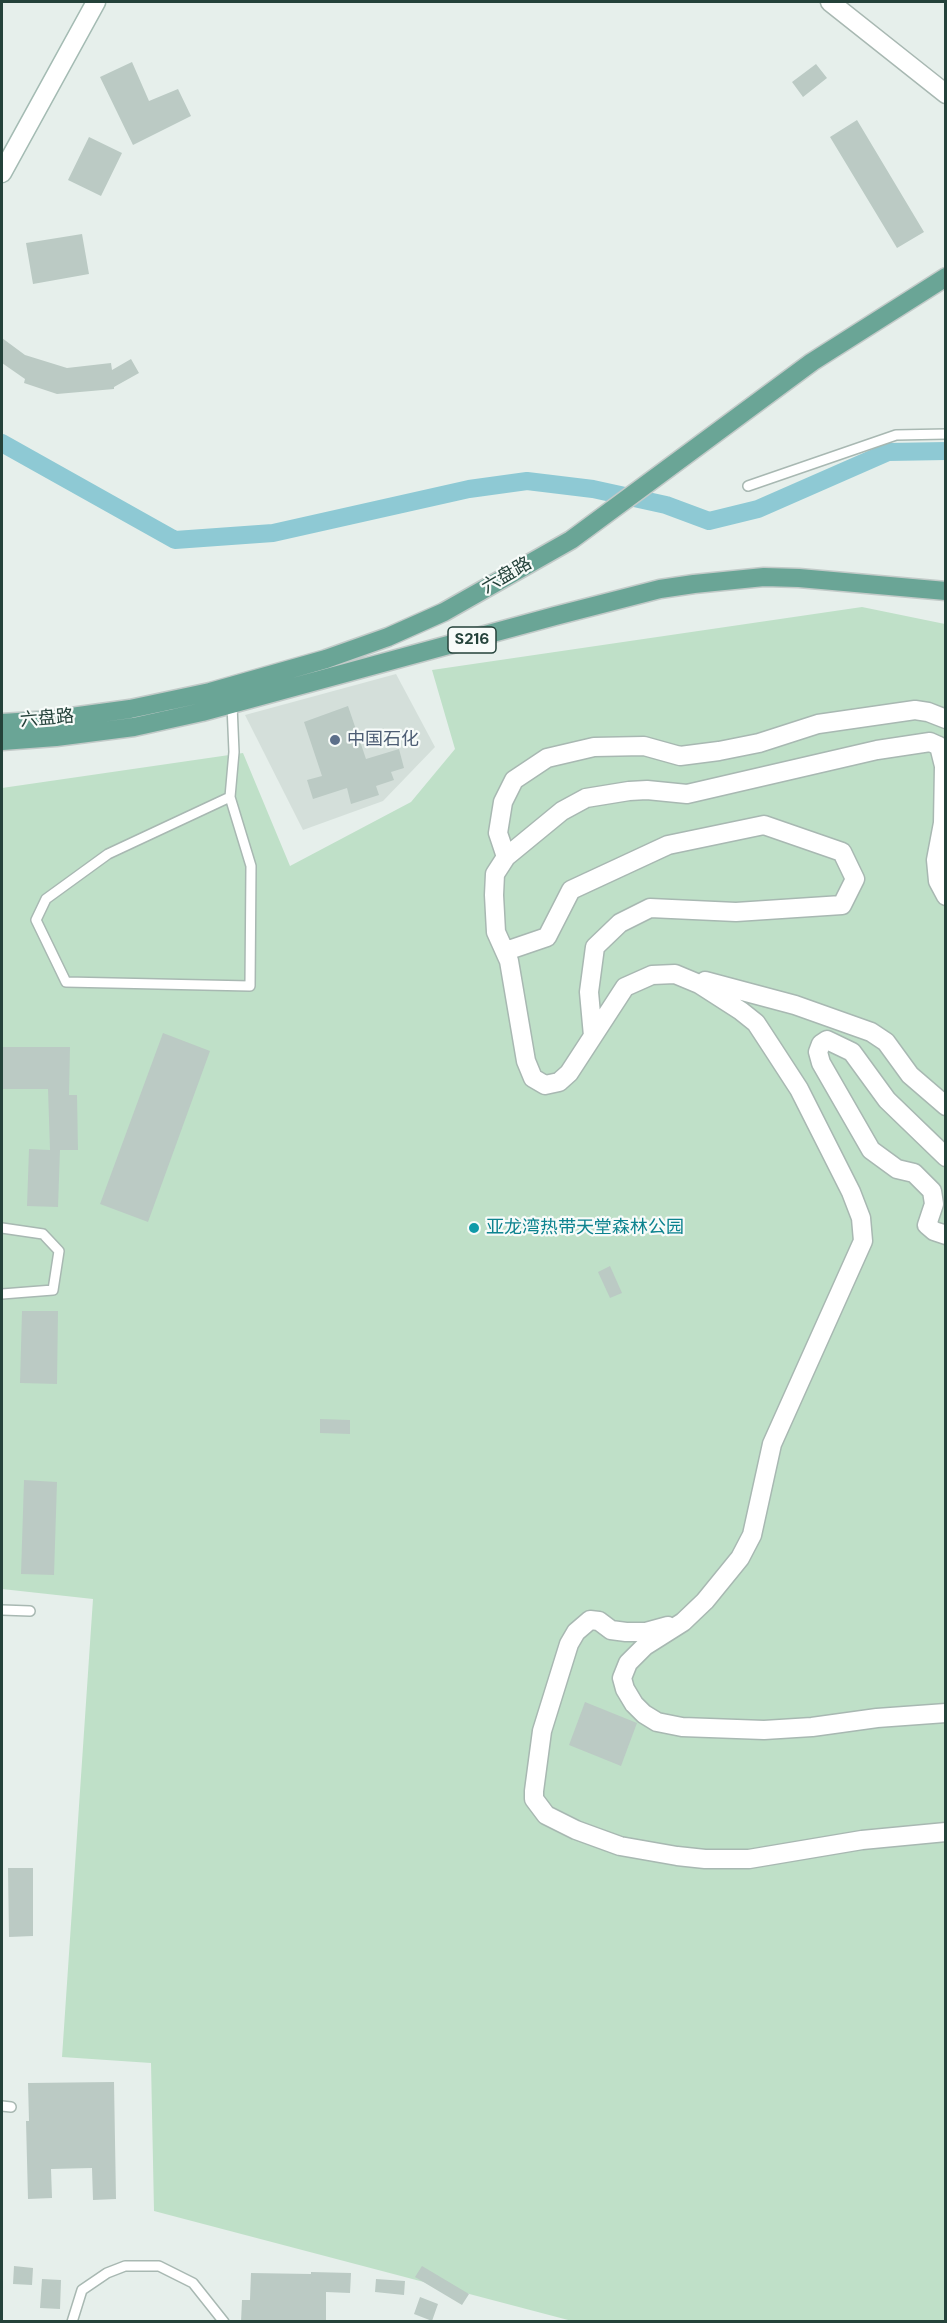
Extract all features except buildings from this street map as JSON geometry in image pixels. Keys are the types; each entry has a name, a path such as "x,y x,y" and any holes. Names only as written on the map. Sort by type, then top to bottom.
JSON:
{"main road":[{"name":"六盘路","path":"2,723 49,720 130,709 210,692 326,659 388,637 444,612 571,540 812,362 945,277"},
{"name":"六盘路","path":"2,741 134,727 232,705 660,589 764,577 945,591"}],"street":[{"path":"2,173 96,2"},
{"path":"830,2 945,94"},
{"path":"506,857 498,833 503,802 514,780 547,759 594,747 644,746 680,756 719,752 759,743 818,724 915,711 928,712 945,719"},
{"path":"945,896 938,881 936,860 944,824 944,764 939,746 930,742 877,750 687,795 647,790 586,798 562,811 506,857 495,874 494,895 496,932 506,951 526,1061 533,1078 545,1085 559,1082 569,1074 625,987 652,975 675,974 761,995 872,1032 886,1042 910,1075 945,1106"},
{"path":"506,951 547,937 571,891 668,844 764,825 842,852 855,879 842,905 736,912 650,908 620,923 595,947 589,992 593,1036"},
{"path":"675,974 714,993 756,1023 798,1089 851,1192 861,1218 863,1241 772,1444 752,1535 740,1558 729,1575 683,1622 645,1646 628,1663 622,1678 625,1689 634,1704 657,1722 682,1727 764,1730 945,1713"},
{"path":"945,1157 887,1100 852,1052 827,1040 821,1044 818,1052 821,1063 871,1150 897,1169 914,1173 932,1191 934,1204 927,1225 934,1231 945,1235"},
{"path":"683,1622 646,1632 626,1632 611,1630 599,1621 590,1620 576,1632 569,1644 542,1731 534,1799 546,1815 576,1830 620,1846 705,1859 749,1859 862,1840 945,1832"}],"lane":[{"path":"748,486 896,435 945,434"},
{"path":"230,797 108,854 45,899 36,920 66,982 250,986 251,866 230,797 234,753 232,705"},
{"path":"2,1228 42,1233 59,1251 53,1290 2,1294"},
{"path":"2,1611 30,1611"},
{"path":"72,2322 82,2290 107,2273 125,2266 159,2266 192,2283 224,2322"}],"shaded area":[{"path":"396,674 435,747 383,801 303,830 245,715"}],"green space":[{"name":"亚龙湾热带天堂森林公园","path":"862,607 945,624 945,2321 572,2321 154,2211 151,2063 62,2057 93,1599 2,1589 2,788 243,753 290,866 411,802 455,749 432,670"}],"waterway":[{"path":"2,443 175,540 273,533 469,489 527,481 593,489 666,505 709,521 758,509 888,452 946,451"}],"place":[{"name":"中国石化","path":"335,740"},
{"name":"亚龙湾热带天堂森林公园","path":"474,1228"}]}
